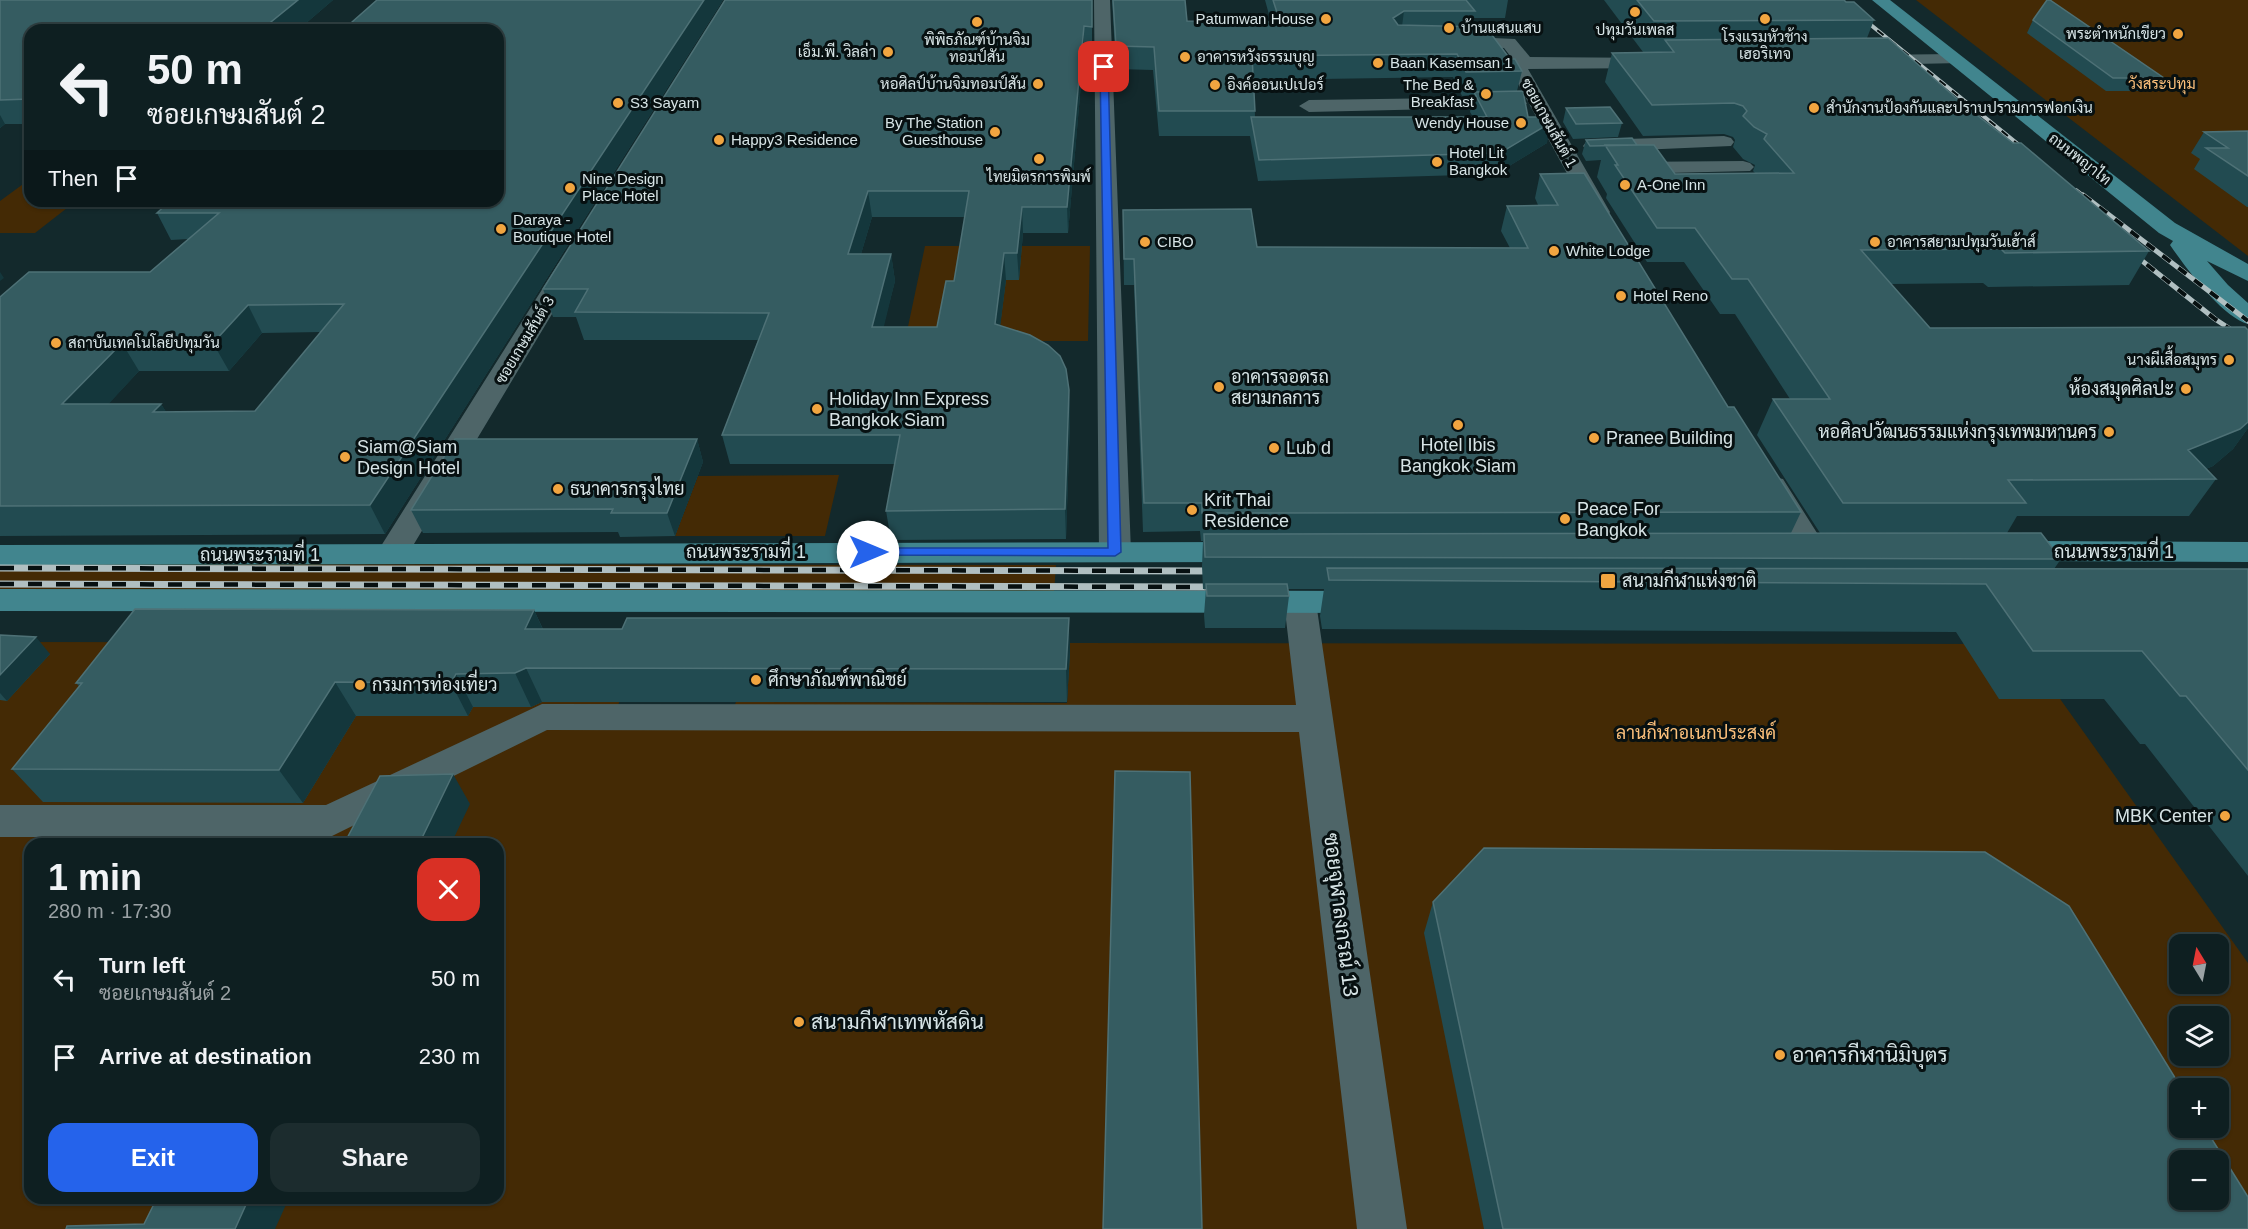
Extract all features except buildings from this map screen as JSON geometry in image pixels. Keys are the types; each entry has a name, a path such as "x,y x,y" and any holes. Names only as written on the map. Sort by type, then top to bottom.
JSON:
{"main road":[{"name":"ถนนพญาไท","path":"1880,0 2167,228 2248,274"},
{"name":"ถนนพญาไท","path":"2167,228 2219,290 2248,316"},
{"name":"ถนนพระรามที่ 1","path":"0,555 1270,552"},
{"path":"1777,552 1847,552"},
{"name":"ถนนพระรามที่ 1","path":"1983,552 2248,552"},
{"path":"0,600 1395,602"}],"street":[{"path":"1102,0 1115,552"},
{"name":"ซอยเกษมสันต์ 1","path":"1434,41 1505,41 1512,44 1525,63"},
{"path":"1851,60 1955,59"},
{"name":"ซอยเกษมสันต์ 1","path":"1608,226 1591,168 1562,147 1518,67 1525,63 1678,62"},
{"path":"1309,106 1537,103"},
{"path":"1562,147 1725,142"},
{"path":"1591,168 1743,167"},
{"name":"ซอยเกษมสันต์ 3","path":"392,554 582,245"},
{"path":"1759,462 1813,552"},
{"name":"ซอยจุฬาลงกรณ์ 13","path":"1300,602 1382,1229"},
{"path":"0,821 330,821 542,717 1315,719"}],"green space":[{"name":"วังสระปทุม","path":"1916,0 2248,0 2248,256"},
{"path":"24,183 24,207 68,207 35,233 0,233 0,201"},
{"path":"925,246 1090,246 1088,341 905,341"},
{"path":"839,475 825,536 675,536 698,476"},
{"path":"0,564 1056,565 1054,593 0,592"},
{"name":"สนามกีฬาแห่งชาติ","path":"0,642 698,643 639,651 617,708 733,709 736,702 1067,703 1070,643 2021,644 2227,934 2169,934 2169,994 2229,994 2229,936 2248,963 2248,1229 0,1229"}],"railway":[{"path":"1840,0 2029,153"},
{"path":"2076,190 2085,197"},
{"path":"2083,195 2248,321"},
{"path":"2131,252 2215,319 2248,341"},
{"path":"0,568 1219,571"},
{"path":"0,584 1219,587"}],"place":[{"name":"ปทุมวันเพลส","path":"1635,12"},
{"name":"Patumwan House","path":"1326,19"},
{"name":"โรงแรมหัวช้าง เฮอริเทจ","path":"1765,19"},
{"name":"พิพิธภัณฑ์บ้านจิม ทอมป์สัน","path":"977,22"},
{"name":"บ้านแสนแสบ","path":"1449,28"},
{"name":"พระตำหนักเขียว","path":"2178,34"},
{"name":"เอ็ม.พี. วิลล่า","path":"888,52"},
{"name":"อาคารหวังธรรมบุญ","path":"1185,57"},
{"name":"Baan Kasemsan 1","path":"1378,63"},
{"name":"หอศิลป์บ้านจิมทอมป์สัน","path":"1038,84"},
{"name":"อิงค์ออนเปเปอร์","path":"1215,85"},
{"name":"The Bed & Breakfast","path":"1486,94"},
{"name":"S3 Sayam","path":"618,103"},
{"name":"สำนักงานป้องกันและปราบปรามการฟอกเงิน","path":"1814,108"},
{"name":"Wendy House","path":"1521,123"},
{"name":"By The Station Guesthouse","path":"995,132"},
{"name":"Happy3 Residence","path":"719,140"},
{"name":"ไทยมิตรการพิมพ์","path":"1039,159"},
{"name":"Hotel Lit Bangkok","path":"1437,162"},
{"name":"A-One Inn","path":"1625,185"},
{"name":"Nine Design Place Hotel","path":"570,188"},
{"name":"Daraya - Boutique Hotel","path":"501,229"},
{"name":"CIBO","path":"1145,242"},
{"name":"อาคารสยามปทุมวันเฮ้าส์","path":"1875,242"},
{"name":"White Lodge","path":"1554,251"},
{"name":"Hotel Reno","path":"1621,296"},
{"name":"สถาบันเทคโนโลยีปทุมวัน","path":"56,343"},
{"name":"นางผีเสื้อสมุทร","path":"2229,360"},
{"name":"อาคารจอดรถ สยามกลการ","path":"1219,387"},
{"name":"ห้องสมุดศิลปะ","path":"2186,389"},
{"name":"Holiday Inn Express Bangkok Siam","path":"817,409"},
{"name":"Hotel Ibis Bangkok Siam","path":"1458,425"},
{"name":"หอศิลปวัฒนธรรมแห่งกรุงเทพมหานคร","path":"2109,432"},
{"name":"Pranee Building","path":"1594,438"},
{"name":"Lub d","path":"1274,448"},
{"name":"Siam@Siam Design Hotel","path":"345,457"},
{"name":"ธนาคารกรุงไทย","path":"558,489"},
{"name":"Krit Thai Residence","path":"1192,510"},
{"name":"Peace For Bangkok","path":"1565,519"},
{"name":"สนามกีฬาแห่งชาติ","path":"1608,581"},
{"name":"ศึกษาภัณฑ์พาณิชย์","path":"756,680"},
{"name":"กรมการท่องเที่ยว","path":"360,685"},
{"name":"MBK Center","path":"2225,816"},
{"name":"สนามกีฬาเทพหัสดิน","path":"799,1022"},
{"name":"อาคารกีฬานิมิบุตร","path":"1780,1055"}],"route":[{"path":"868,552 1115,552 1104,67"}],"park label":[{"name":"ลานกีฬาอเนกประสงค์","path":"1696,733"}]}
